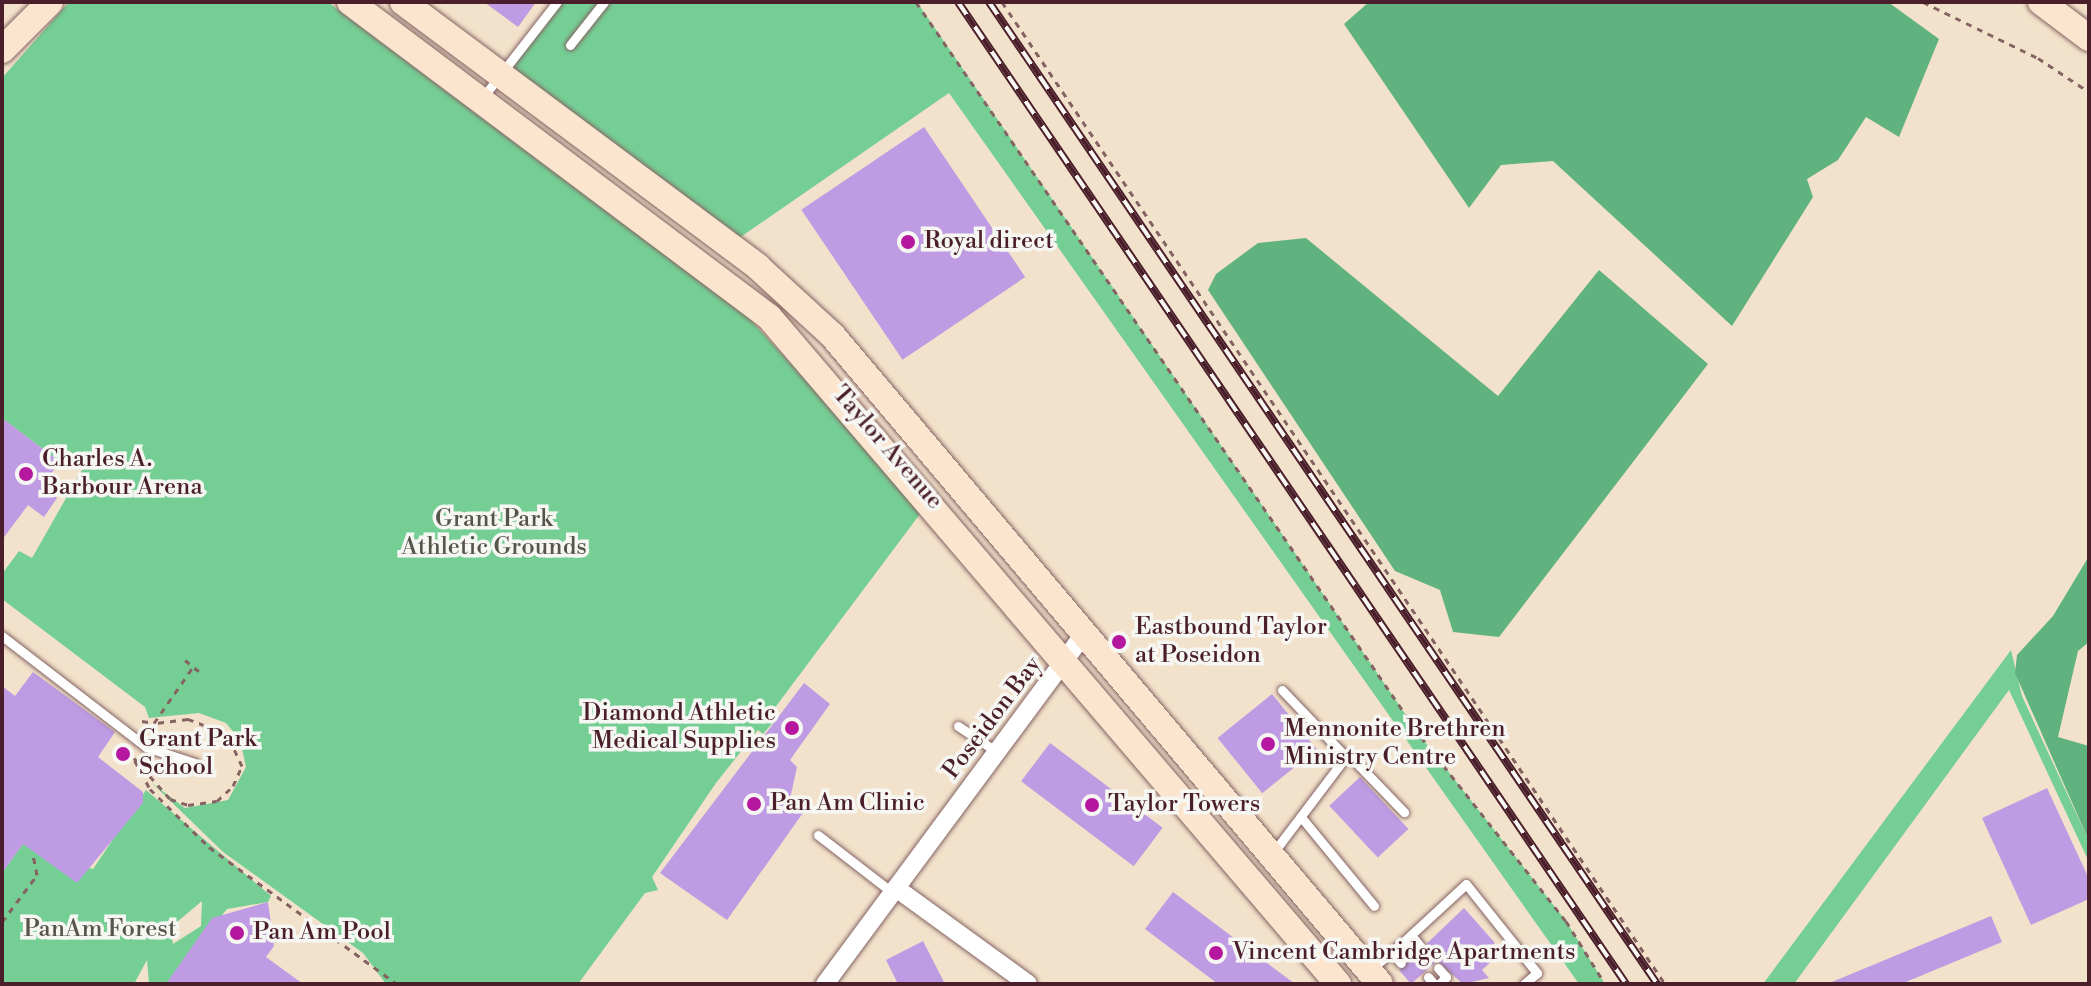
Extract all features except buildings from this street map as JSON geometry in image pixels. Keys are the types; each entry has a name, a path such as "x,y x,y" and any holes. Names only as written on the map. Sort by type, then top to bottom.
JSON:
{"main road":[{"path":"2,42 32,2"},
{"path":"2,50 50,2"},
{"name":"Taylor Avenue","path":"350,2 769,317 1066,660 1338,984"},
{"name":"Taylor Avenue","path":"403,2 813,316 1375,977"},
{"path":"2041,2 2089,38"}],"street":[{"name":"Poseidon Bay","path":"825,984 1084,634"},
{"path":"894,891 1028,984"}],"lane":[{"path":"481,100 557,2"},
{"path":"570,45 604,2"},
{"path":"2,636 121,728 165,756 195,763"},
{"path":"1282,690 1404,812"},
{"path":"958,726 997,752"},
{"path":"1271,855 1346,757"},
{"path":"1301,817 1374,906"},
{"path":"818,835 894,891"},
{"path":"1375,977 1392,952 1466,884 1537,973 1524,984"},
{"path":"1411,935 1420,946"},
{"path":"1401,944 1410,955"},
{"path":"1392,952 1401,963"},
{"path":"1433,982 1446,977 1438,968"}],"path":[{"path":"916,2 1421,737 1566,921 1605,984"},
{"path":"1002,2 1665,984"},
{"path":"1923,2 2038,58 2089,92"},
{"path":"2089,658 2089,699"},
{"path":"185,660 201,673"},
{"path":"142,721 154,723"},
{"path":"121,728 150,789 209,847 397,984"},
{"path":"2,922 37,875 33,854"}],"green space":[{"name":"Grant Park Athletic Grounds","path":"69,2 328,2 750,319 923,510 771,713 776,719 763,734 758,730 716,783 652,877 658,890 645,893 578,984 386,984 363,953 223,852 152,783 185,808 228,800 246,767 240,740 226,723 199,713 149,718 145,707 2,599 2,574 19,551 32,558 86,463 68,450 60,462 2,418 2,78"},
{"path":"556,2 917,2 1421,737 1566,921 1605,984 1579,984 949,93 729,245 500,75"},
{"path":"1369,2 1888,2 1939,39 1899,137 1866,117 1838,160 1807,179 1813,197 1732,326 1553,161 1501,165 1469,208 1344,24"},
{"path":"1306,238 1498,396 1599,270 1708,364 1499,637 1453,632 1440,590 1395,571 1208,290 1216,274 1258,243"},
{"path":"2089,556 2089,642 2078,651 2058,737 2089,746 2089,841 2015,673 2017,655 2053,616"},
{"path":"2011,650 2022,696 2089,841 2089,862 2009,690 1794,984 1763,984"},
{"name":"PanAm Forest","path":"146,790 271,896 268,902 227,909 166,984 149,984 147,960 134,984 2,984 2,873 23,844 93,869","holes":["202,901 201,926 173,944 171,927"]}],"railway":[{"path":"958,2 1626,984"},
{"path":"989,2 1657,984"}],"place":[{"name":"Royal direct","path":"908,242"},
{"name":"Charles A. Barbour Arena","path":"26,474"},
{"name":"Eastbound Taylor at Poseidon","path":"1119,642"},
{"name":"Diamond Athletic Medical Supplies","path":"792,728"},
{"name":"Mennonite Brethren Ministry Centre","path":"1268,744"},
{"name":"Grant Park School","path":"123,754"},
{"name":"Pan Am Clinic","path":"754,804"},
{"name":"Taylor Towers","path":"1092,805"},
{"name":"Pan Am Pool","path":"237,933"},
{"name":"Vincent Cambridge Apartments","path":"1216,953"}]}
